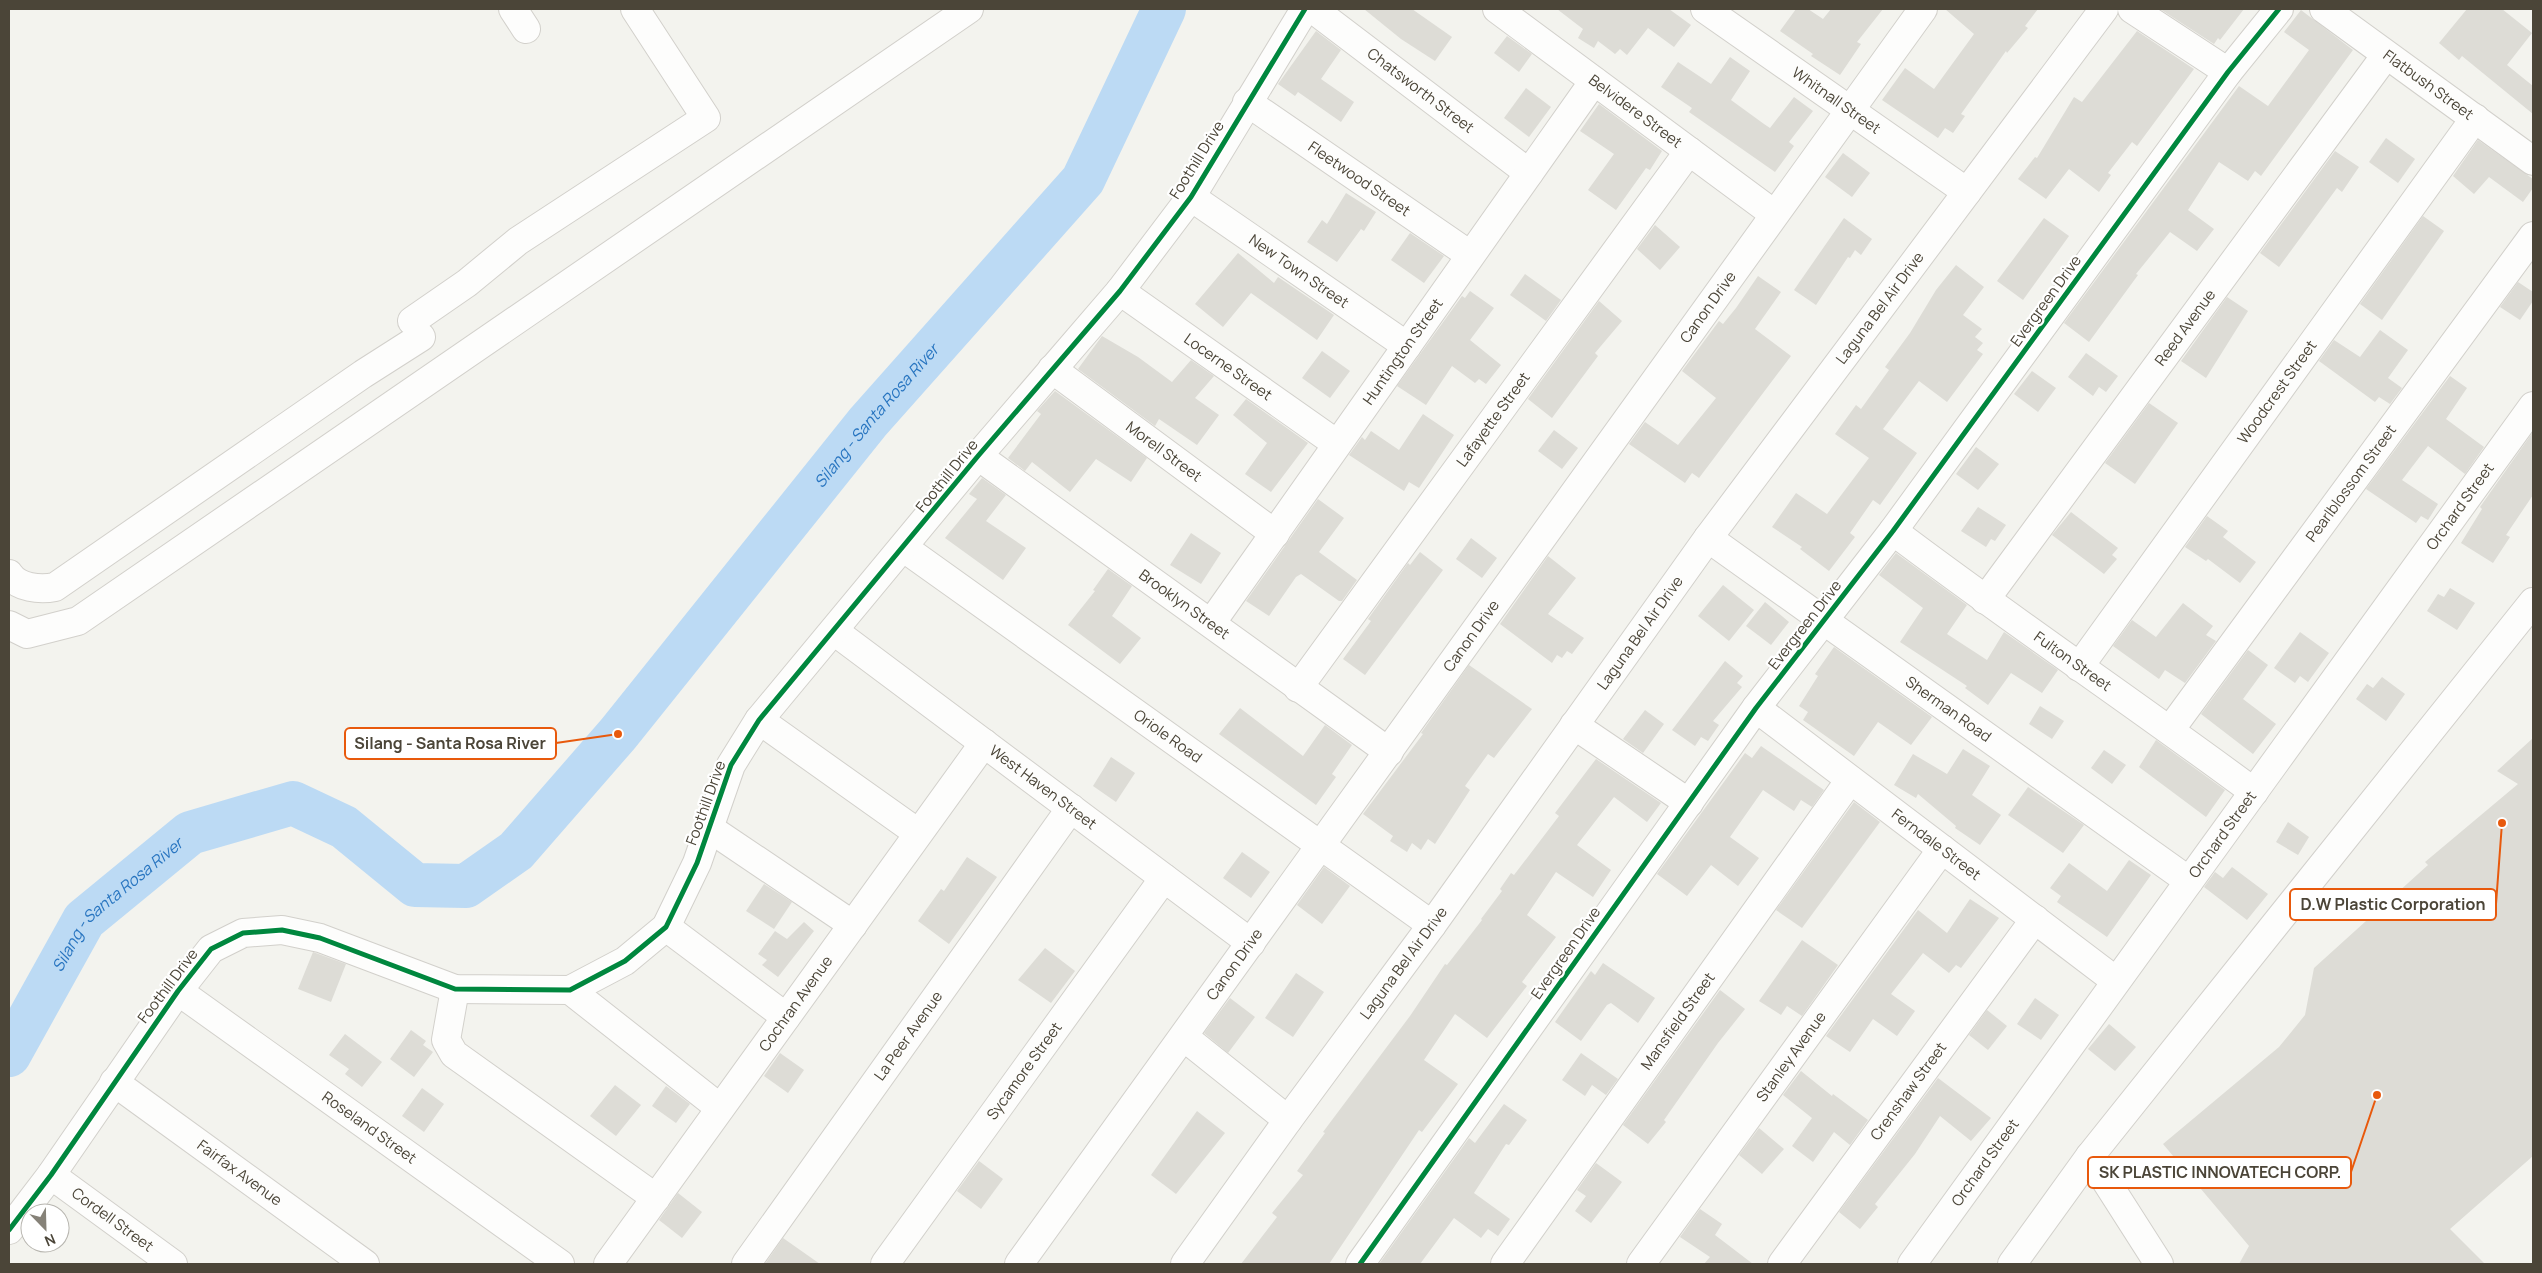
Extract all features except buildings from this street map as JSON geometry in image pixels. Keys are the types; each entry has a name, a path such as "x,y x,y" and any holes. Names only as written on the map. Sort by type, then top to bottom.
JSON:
{"street":[{"path":"9,574 27,586 42,589 55,587 363,374 518,240 706,118 635,9"},
{"path":"9,626 27,634 78,621 969,9"},
{"name":"Foothill Drive","path":"9,1230 52,1175 178,991 211,949 243,933 282,930 320,938 455,990 570,990 625,961 666,927 697,863 730,766 759,720 904,548 978,456 1120,291 1191,197 1305,9"},
{"name":"Chatsworth Street","path":"1313,9 1529,173"},
{"name":"Belvidere Street","path":"1497,9 1774,214"},
{"name":"Whitnall Street","path":"1705,9 1967,192"},
{"name":"Laguna Bel Air Drive","path":"1185,1264 1288,1120 1432,925 1708,538 2104,9"},
{"path":"2132,9 2228,72"},
{"name":"Evergreen Drive","path":"1360,1264 1756,708 1894,531 2228,72 2279,9"},
{"name":"Flatbush Street","path":"2324,9 2533,161"},
{"name":"Canon Drive","path":"1019,1264 1322,847 1850,109 1911,13"},
{"name":"Reed Avenue","path":"1985,600 2386,55"},
{"name":"Huntington Street","path":"1212,622 1594,81"},
{"name":"Fleetwood Street","path":"1247,102 1470,256"},
{"name":"Woodcrest Street","path":"2079,667 2475,118"},
{"name":"Lafayette Street","path":"1298,688 1689,151"},
{"name":"New Town Street","path":"1191,197 1407,346"},
{"name":"Pearlblossom Street","path":"2170,730 2533,236"},
{"name":"Locerne Street","path":"1120,291 1338,444"},
{"name":"Morell Street","path":"1052,369 1275,534"},
{"name":"Orchard Street","path":"1912,1264 2533,406"},
{"name":"Brooklyn Street","path":"978,456 1212,622 1298,688 1389,752"},
{"name":"Fulton Street","path":"1894,531 1985,600 2170,730 2254,792"},
{"name":"Sherman Road","path":"1708,538 2189,881"},
{"name":"Oriole Road","path":"904,548 1432,925"},
{"path":"2012,1264 2090,1156 2533,602"},
{"name":"West Haven Street","path":"834,631 1251,943"},
{"name":"Ferndale Street","path":"1756,708 2116,981"},
{"path":"759,720 918,833"},
{"path":"1574,725 1689,803"},
{"name":"Cochran Avenue","path":"608,1264 984,743"},
{"name":"Mansfield Street","path":"1505,1264 1850,780"},
{"name":"La Peer Avenue","path":"746,1264 1071,808"},
{"path":"709,828 853,925"},
{"name":"Stanley Avenue","path":"1641,1264 1942,849"},
{"name":"Sycamore Street","path":"885,1264 1164,878"},
{"name":"Crenshaw Street","path":"1782,1264 2035,920"},
{"path":"666,927 786,1016"},
{"path":"455,990 446,1040 454,1054 656,1198"},
{"path":"570,990 720,1108"},
{"name":"Roseland Street","path":"178,991 560,1264"},
{"path":"1184,1037 1288,1120"},
{"name":"Fairfax Avenue","path":"114,1082 365,1264"},
{"path":"2090,1156 2159,1264"},
{"name":"Cordell Street","path":"52,1175 174,1264"}],"waterway":[{"name":"Silang - Santa Rosa River","path":"9,1055 84,920 190,833 293,803 344,827 415,885 466,886 516,851 618,734 868,422 1083,180 1164,9"}],"cycle path":[{"path":"9,1230 51,1175 178,991 211,949 243,933 282,930 320,938 455,989 570,990 625,961 666,927 697,863 731,765 759,720 978,456 1120,291 1191,197 1305,9"},
{"path":"1360,1264 1756,708 1893,531 2228,72 2279,9"}],"place":[{"name":"Silang - Santa Rosa River","path":"618,734"},
{"name":"D.W Plastic Corporation","path":"2502,823"},
{"name":"SK PLASTIC INNOVATECH CORP.","path":"2377,1095"}]}
